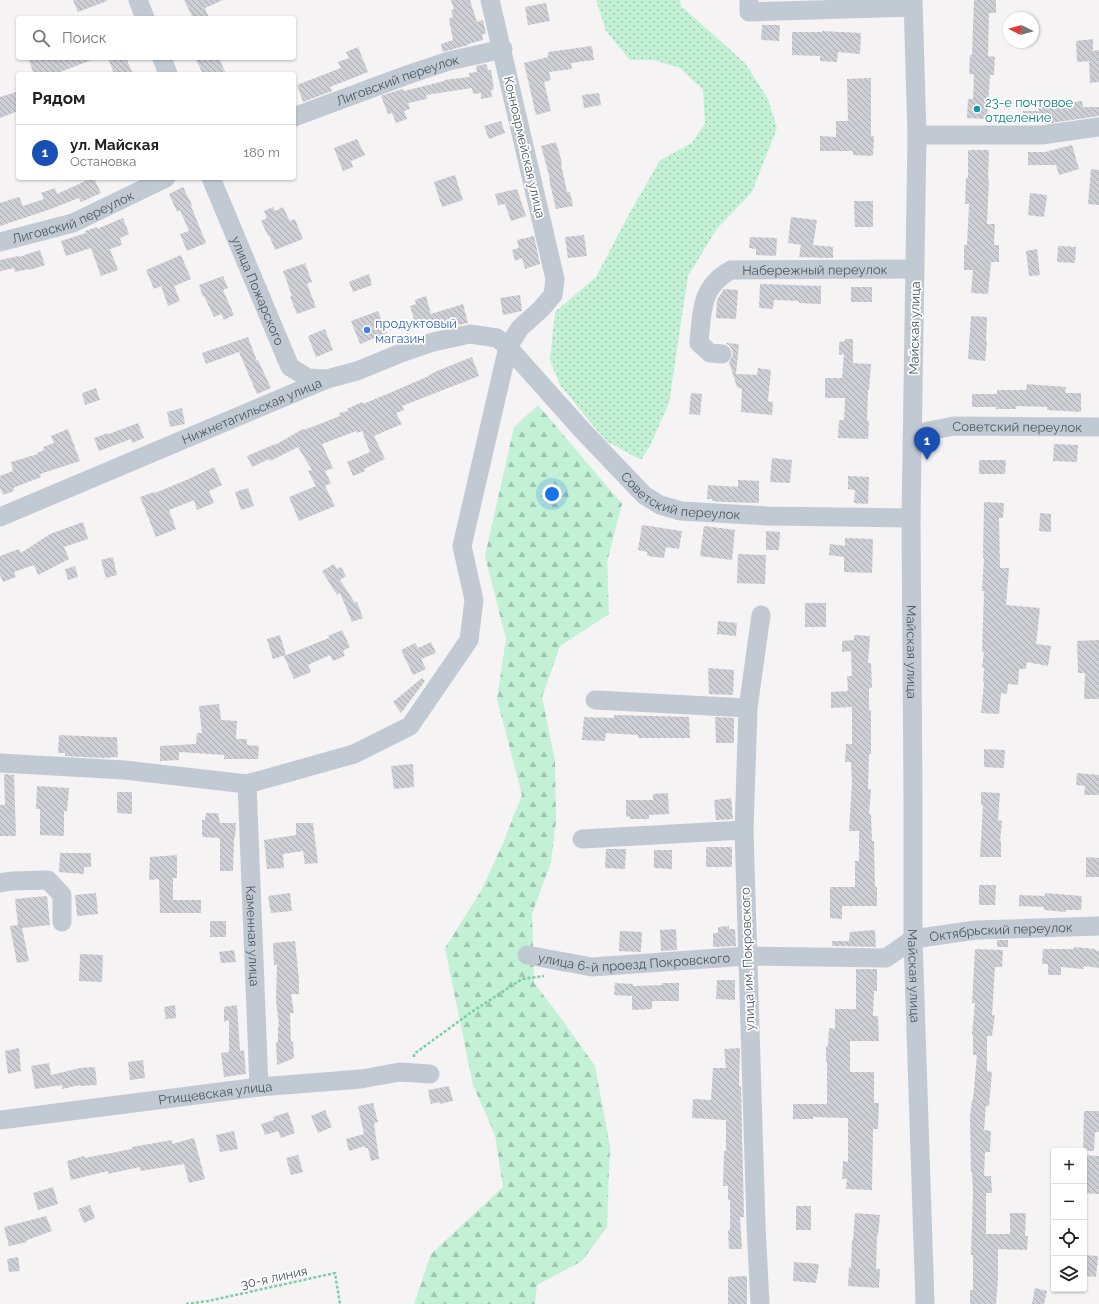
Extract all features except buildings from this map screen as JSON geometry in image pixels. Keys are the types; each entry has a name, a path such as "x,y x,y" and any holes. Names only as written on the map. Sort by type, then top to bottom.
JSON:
{"street":[{"path":"138,0 144,16"},
{"name":"Конноармейская улица","path":"490,0 503,49 555,280 553,295 541,309 520,328 508,347"},
{"path":"749,0 749,12 913,3"},
{"name":"Майская улица","path":"913,3 916,135 911,518 913,939 925,1304"},
{"name":"Лиговский переулок","path":"296,116 449,61 503,49"},
{"path":"163,60 167,72"},
{"path":"916,135 1042,135 1099,127"},
{"name":"Лиговский переулок","path":"0,242 73,223 162,180"},
{"name":"улица Пожарского","path":"212,180 290,367 308,378 327,380"},
{"name":"Набережный переулок","path":"722,354 710,353 699,343 702,309 708,290 721,275 731,270 915,269"},
{"name":"Нижнетагильская улица","path":"0,517 327,380 357,371 433,342 470,334 497,338 508,347"},
{"path":"0,763 124,770 246,784 354,754 410,726 469,640 474,600 462,546 508,347"},
{"name":"Советский переулок","path":"508,347 582,430 644,495 660,505 681,511 767,516 911,518"},
{"name":"Советский переулок","path":"913,434 954,426 1099,427"},
{"name":"улица им. Покровского","path":"760,1304 744,956 744,830 748,708 761,615"},
{"path":"595,700 748,708"},
{"name":"Каменная улица","path":"246,784 259,1087"},
{"path":"582,839 744,830"},
{"path":"0,883 12,880 48,880 62,895 62,922"},
{"name":"Октябрьский переулок","path":"744,956 886,958 913,939 976,930 1099,926"},
{"name":"улица 6-й проезд Покровского","path":"527,955 592,967 744,956"},
{"name":"Ртищевская улица","path":"0,1120 259,1087 362,1079 400,1072 421,1073"}],"path":[{"path":"421,1073 414,1054 473,1011 522,979 550,975"},
{"name":"30-я линия","path":"186,1304 208,1301 335,1273 340,1304"}],"green space":[{"path":"596,0 680,0 681,6 745,63 768,99 777,128 752,192 716,230 688,276 669,403 650,446 641,460 606,441 560,385 550,360 555,312 596,277 660,160 692,143 705,123 703,90 680,68 654,60 630,60 606,31"},
{"path":"538,405 622,504 607,562 609,614 560,646 542,697 555,761 556,821 551,862 532,914 534,983 595,1066 610,1146 607,1227 582,1261 537,1285 535,1304 414,1304 431,1254 503,1187 495,1135 473,1085 445,948 481,891 503,843 522,795 497,699 506,639 485,556 514,427"}],"place":[{"name":"23-е почтовое отделение","path":"977,109"},
{"name":"продуктовый магазин","path":"367,330"},
{"name":"ул. Майская","path":"927,460"}]}
